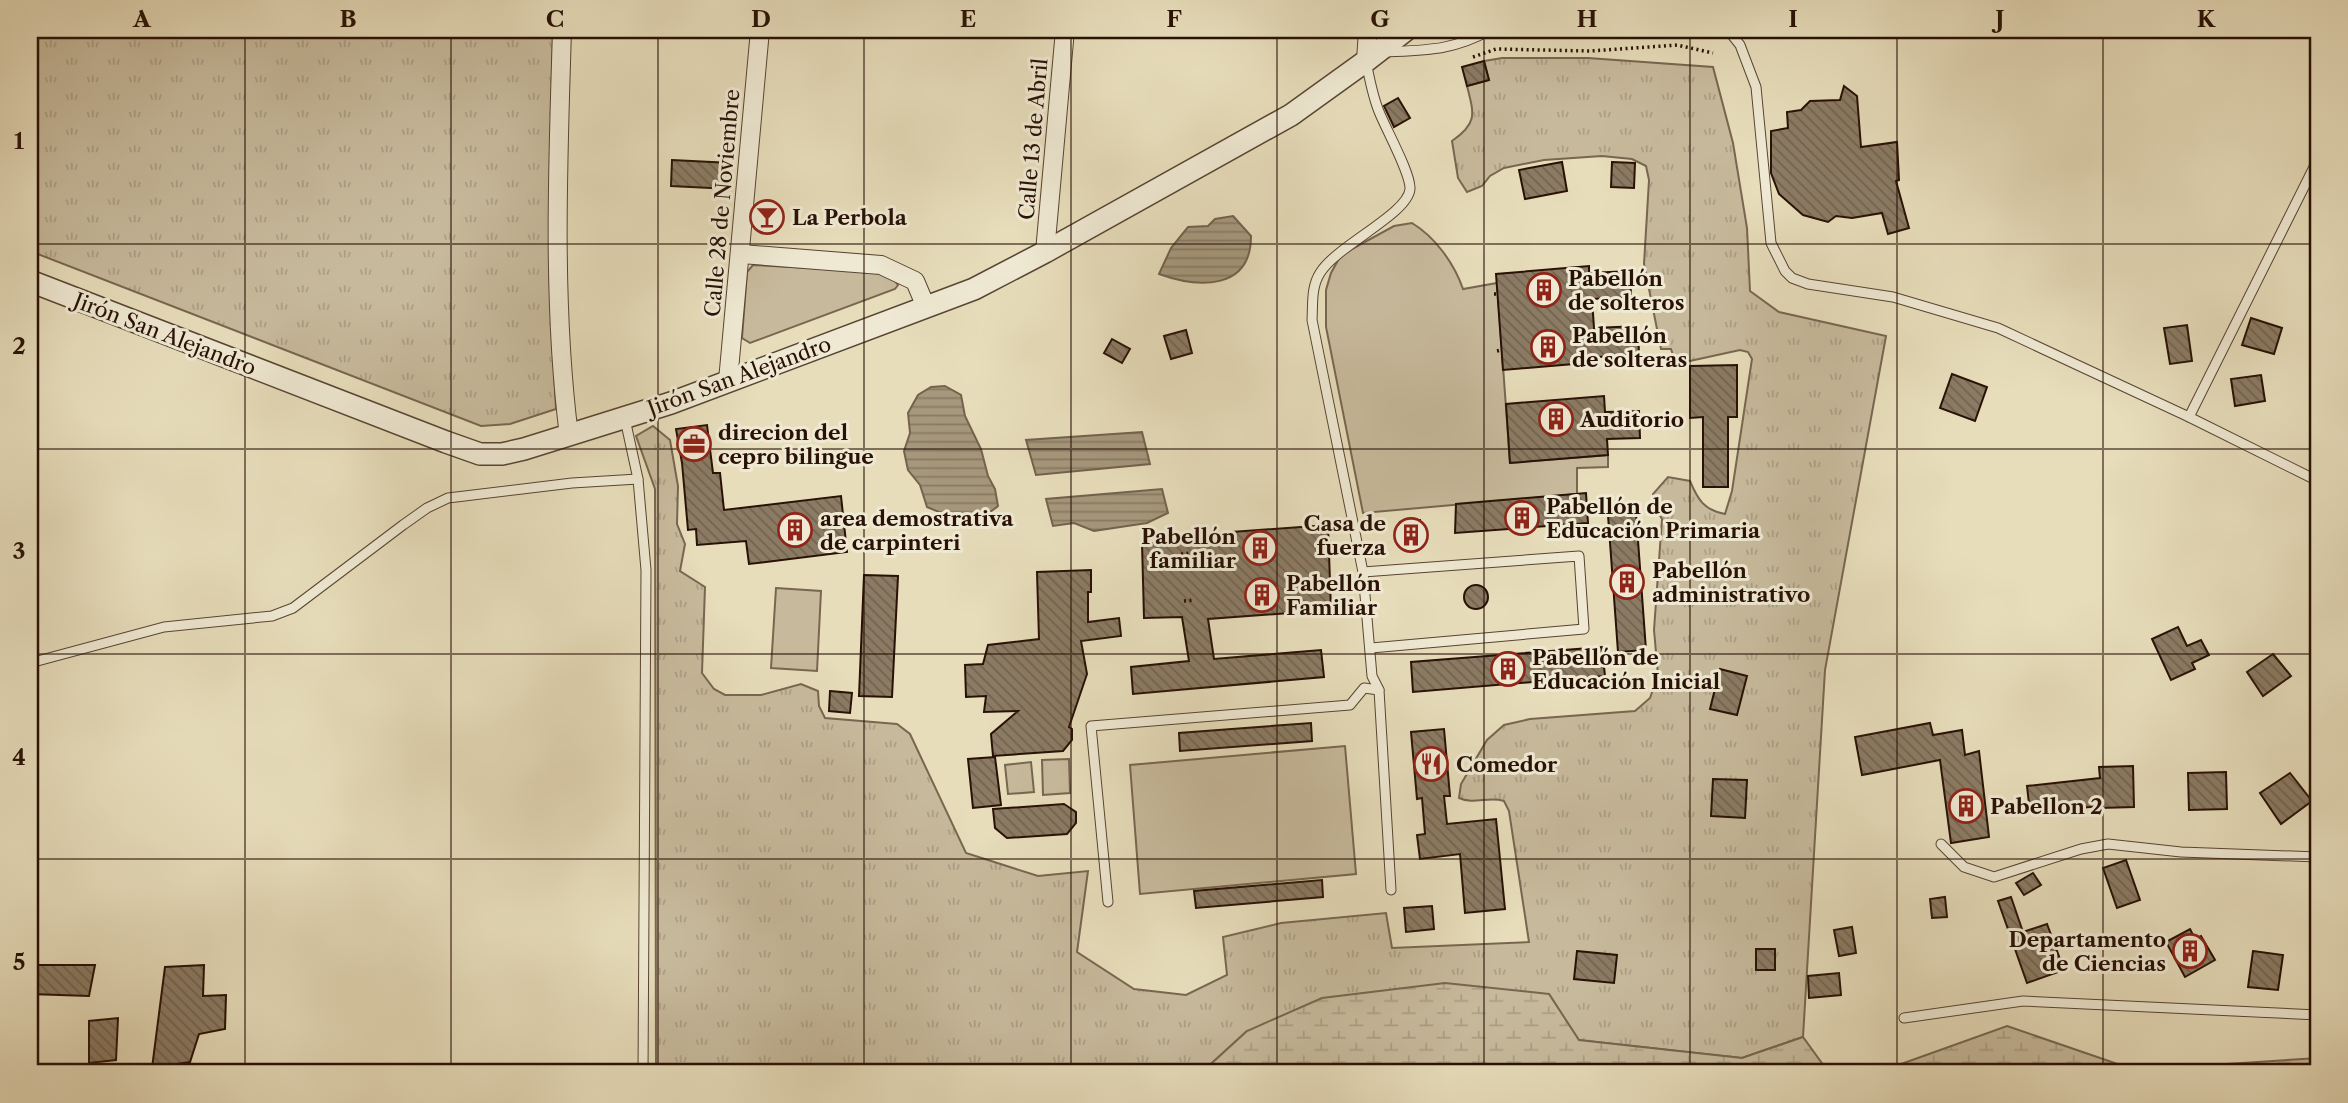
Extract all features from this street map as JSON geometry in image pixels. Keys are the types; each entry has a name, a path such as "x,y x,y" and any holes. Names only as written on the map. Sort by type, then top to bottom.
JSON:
{"street":[{"path":"562,30 558,156 559,289 564,394 569,436"},
{"name":"Calle 28 de Noviembre","path":"728,381 760,30"},
{"name":"Calle 13 de Abril","path":"1045,252 1065,30"},
{"path":"1368,30 1372,57"},
{"name":"Jirón San Alejandro","path":"30,281 242,365 480,454 502,454 569,436 728,381 974,289 1291,115 1406,30"},
{"path":"741,254 881,265 915,281 926,307"}],"lane":[{"path":"1391,890 1379,690 1372,676 1363,572 1312,320 1313,288 1320,272 1353,241 1402,207 1410,190 1406,174 1378,109 1372,57 1432,51 1468,42 1490,30"},
{"path":"1728,30 1740,45 1756,87 1771,243 1785,271 1792,278 1808,284 1893,297 1998,328 2318,481"},
{"path":"2189,417 2318,159"},
{"path":"625,417 638,479 646,569 643,1073"},
{"path":"30,663 164,627 272,616 293,608 403,525 427,508 448,498 572,483 638,479"},
{"path":"1363,572 1578,556 1584,629 1371,648"},
{"path":"1108,902 1091,726 1350,705 1364,688 1379,690"},
{"path":"1941,844 1964,867 1994,877 2081,849 2108,844 2181,852 2318,857"},
{"path":"1904,1018 2023,1001 2318,1015"}],"path":[{"path":"1473,57 1496,49 1590,51 1678,45 1713,53"},
{"path":"1181,554 1192,553"},
{"path":"1330,590 1337,590"},
{"path":"1184,601 1194,600"}],"green space":[{"path":"30,30 553,30 550,290 556,409 510,424 481,426 30,251"},
{"path":"1502,58 1588,58 1713,67 1733,143 1747,228 1750,291 1779,312 1886,336 1825,670 1803,1037 1742,1058 1578,1040 1549,994 1247,1031 1201,1073 656,1073 655,489 636,436 653,426 670,440 678,486 677,524 685,544 680,571 705,587 702,673 714,689 725,695 761,695 801,684 818,691 819,706 825,718 897,724 910,734 966,853 1038,876 1088,871 1077,952 1134,989 1186,995 1227,975 1223,937 1281,923 1386,913 1392,948 1529,942 1509,811 1504,801 1470,801 1459,798 1461,784 1487,740 1504,725 1530,719 1635,711 1650,698 1658,675 1654,630 1662,519 1655,507 1653,494 1668,477 1690,481 1703,503 1712,510 1725,514 1732,491 1752,359 1748,352 1740,350 1676,364 1671,349 1661,349 1644,264 1649,180 1646,166 1632,159 1602,156 1544,160 1504,168 1490,176 1482,186 1467,192 1458,178 1452,141 1466,129 1472,117 1467,86 1489,80 1484,61"},
{"path":"1412,223 1443,251 1463,289 1497,283 1510,463 1608,455 1608,467 1577,468 1577,494 1363,513 1326,327 1326,290 1331,273 1341,255 1394,226"},
{"path":"753,265 873,271 894,280 898,285 895,289 750,343 742,338 747,272"},
{"path":"776,588 821,591 817,671 771,668"},
{"path":"1345,746 1356,874 1140,894 1130,765"},
{"path":"1069,759 1070,793 1043,795 1042,760"},
{"path":"1031,762 1034,792 1008,794 1005,765"},
{"path":"1445,983 1549,994 1579,1040 1742,1058 1803,1037 1829,1073 1201,1073 1247,1031 1322,998"},
{"path":"2007,1026 2135,1070 2318,1058 2318,1073 1876,1073"}],"shaded area":[{"path":"1233,216 1251,236 1249,254 1242,267 1232,276 1205,283 1159,274 1171,248 1188,227 1208,226 1215,219"},
{"path":"945,386 961,395 965,416 981,449 988,476 995,489 998,506 971,520 955,518 927,507 920,485 908,470 904,451 910,433 908,413 918,395 931,387"},
{"path":"1142,432 1150,464 1036,475 1026,440"},
{"path":"1162,489 1168,513 1147,523 1094,531 1074,523 1053,526 1046,499"}],"building":[{"path":"1484,61 1489,80 1467,86 1462,67"},
{"path":"1844,86 1857,96 1861,147 1897,142 1899,180 1896,181 1909,228 1888,234 1882,213 1852,218 1836,216 1828,222 1803,215 1779,194 1771,173 1771,131 1788,128 1787,112 1801,110 1810,101 1840,100"},
{"path":"1398,98 1410,118 1394,127 1384,106"},
{"path":"672,160 731,163 730,189 671,186"},
{"path":"1562,162 1567,191 1525,199 1519,170"},
{"path":"1612,162 1635,163 1634,188 1611,187"},
{"path":"1589,266 1589,273 1630,271 1631,297 1592,299 1594,328 1638,326 1639,355 1597,357 1597,362 1503,370 1496,274"},
{"path":"2251,318 2282,328 2274,354 2242,345"},
{"path":"2187,325 2192,361 2170,364 2164,328"},
{"path":"1186,330 1192,353 1171,359 1164,336"},
{"path":"1112,339 1130,349 1122,363 1104,353"},
{"path":"1737,365 1737,417 1728,417 1728,487 1703,487 1703,417 1690,418 1690,366"},
{"path":"1952,374 1987,387 1975,421 1940,408"},
{"path":"2261,375 2265,401 2235,406 2231,379"},
{"name":"Auditorio","path":"1604,396 1605,412 1639,411 1640,438 1607,439 1608,455 1510,463 1506,404"},
{"path":"707,425 713,473 720,473 724,510 841,496 847,552 749,564 746,541 697,545 696,529 688,530 676,429"},
{"name":"Pabellón de Educación Primaria","path":"1586,493 1588,523 1455,533 1456,504"},
{"name":"Pabellón administrativo","path":"1636,513 1646,650 1618,652 1608,515"},
{"name":"Casa de fuerza","path":"1420,520 1421,540 1402,541 1400,522"},
{"path":"1328,525 1331,610 1208,619 1214,659 1321,650 1324,677 1133,694 1131,667 1189,661 1182,617 1144,618 1142,543 1191,543 1191,535"},
{"path":"1091,570 1088,622 1119,618 1121,636 1081,641 1087,674 1069,727 1072,729 1072,740 1063,751 993,756 991,734 1018,711 984,712 986,696 966,697 965,665 983,664 988,645 1039,639 1037,572"},
{"path":"864,575 898,576 892,697 859,696"},
{"path":"1476,585 1485,588 1488,597 1485,606 1476,609 1467,606 1464,597 1467,588"},
{"path":"2178,627 2187,646 2201,640 2209,655 2192,663 2195,669 2171,680 2152,639"},
{"name":"Pabellón de Educación Inicial","path":"1602,647 1605,676 1413,692 1411,662"},
{"path":"2273,654 2291,676 2263,696 2247,672"},
{"path":"1720,669 1747,676 1737,715 1710,709"},
{"path":"830,691 852,693 850,713 829,711"},
{"path":"1311,723 1312,741 1180,751 1179,733"},
{"name":"Pabellon 2","path":"1930,723 1933,735 1962,730 1965,755 1979,751 1989,837 1951,843 1940,760 1862,775 1855,737"},
{"path":"1444,729 1450,796 1444,796 1447,824 1496,819 1505,909 1465,913 1460,854 1420,859 1417,835 1425,834 1422,798 1417,799 1411,732"},
{"path":"995,757 1001,805 973,808 968,759"},
{"path":"2133,766 2134,807 2100,806 2030,813 2027,786 2100,778 2099,767"},
{"path":"2226,772 2227,809 2189,810 2188,773"},
{"path":"2290,773 2312,801 2281,824 2260,793"},
{"path":"1713,779 1747,780 1745,818 1711,816"},
{"path":"1064,804 1076,812 1076,823 1067,834 1007,838 995,828 993,809"},
{"path":"2126,860 2140,900 2117,908 2103,868"},
{"path":"2033,873 2041,885 2024,895 2016,883"},
{"path":"1322,880 1323,897 1196,908 1194,891"},
{"path":"1945,897 1947,917 1932,918 1930,899"},
{"path":"2011,897 2023,932 2047,924 2064,970 2027,983 1998,901"},
{"path":"1432,906 1434,929 1406,932 1404,908"},
{"path":"1852,927 1856,953 1839,956 1834,930"},
{"name":"Departamento de Ciencias","path":"2190,929 2195,939 2201,936 2215,960 2185,977 2166,942"},
{"path":"1756,949 1775,949 1775,970 1756,970"},
{"path":"1577,951 1617,955 1614,983 1574,979"},
{"path":"2253,951 2283,955 2278,990 2248,987"},
{"path":"30,965 95,965 89,996 30,994"},
{"path":"204,965 203,996 226,995 225,1029 199,1034 190,1062 152,1068 165,967"},
{"path":"1839,973 1841,995 1809,998 1808,976"},
{"path":"118,1018 116,1060 89,1063 89,1021"}],"place":[{"name":"La Perbola","path":"767,217"},
{"name":"Pabellón de solteros","path":"1544,290"},
{"name":"Pabellón de solteras","path":"1548,347"},
{"name":"Auditorio","path":"1556,419"},
{"name":"direcion del cepro bilingue","path":"694,444"},
{"name":"Pabellón de Educación Primaria","path":"1522,518"},
{"name":"area demostrativa de carpinteri","path":"795,530"},
{"name":"Casa de fuerza","path":"1411,535"},
{"name":"Pabellón familiar","path":"1260,548"},
{"name":"Pabellón administrativo","path":"1627,582"},
{"name":"Pabellón Familiar","path":"1262,595"},
{"name":"Pabellón de Educación Inicial","path":"1508,669"},
{"name":"Comedor","path":"1431,764"},
{"name":"Pabellon 2","path":"1966,806"},
{"name":"Departamento de Ciencias","path":"2190,951"}]}
